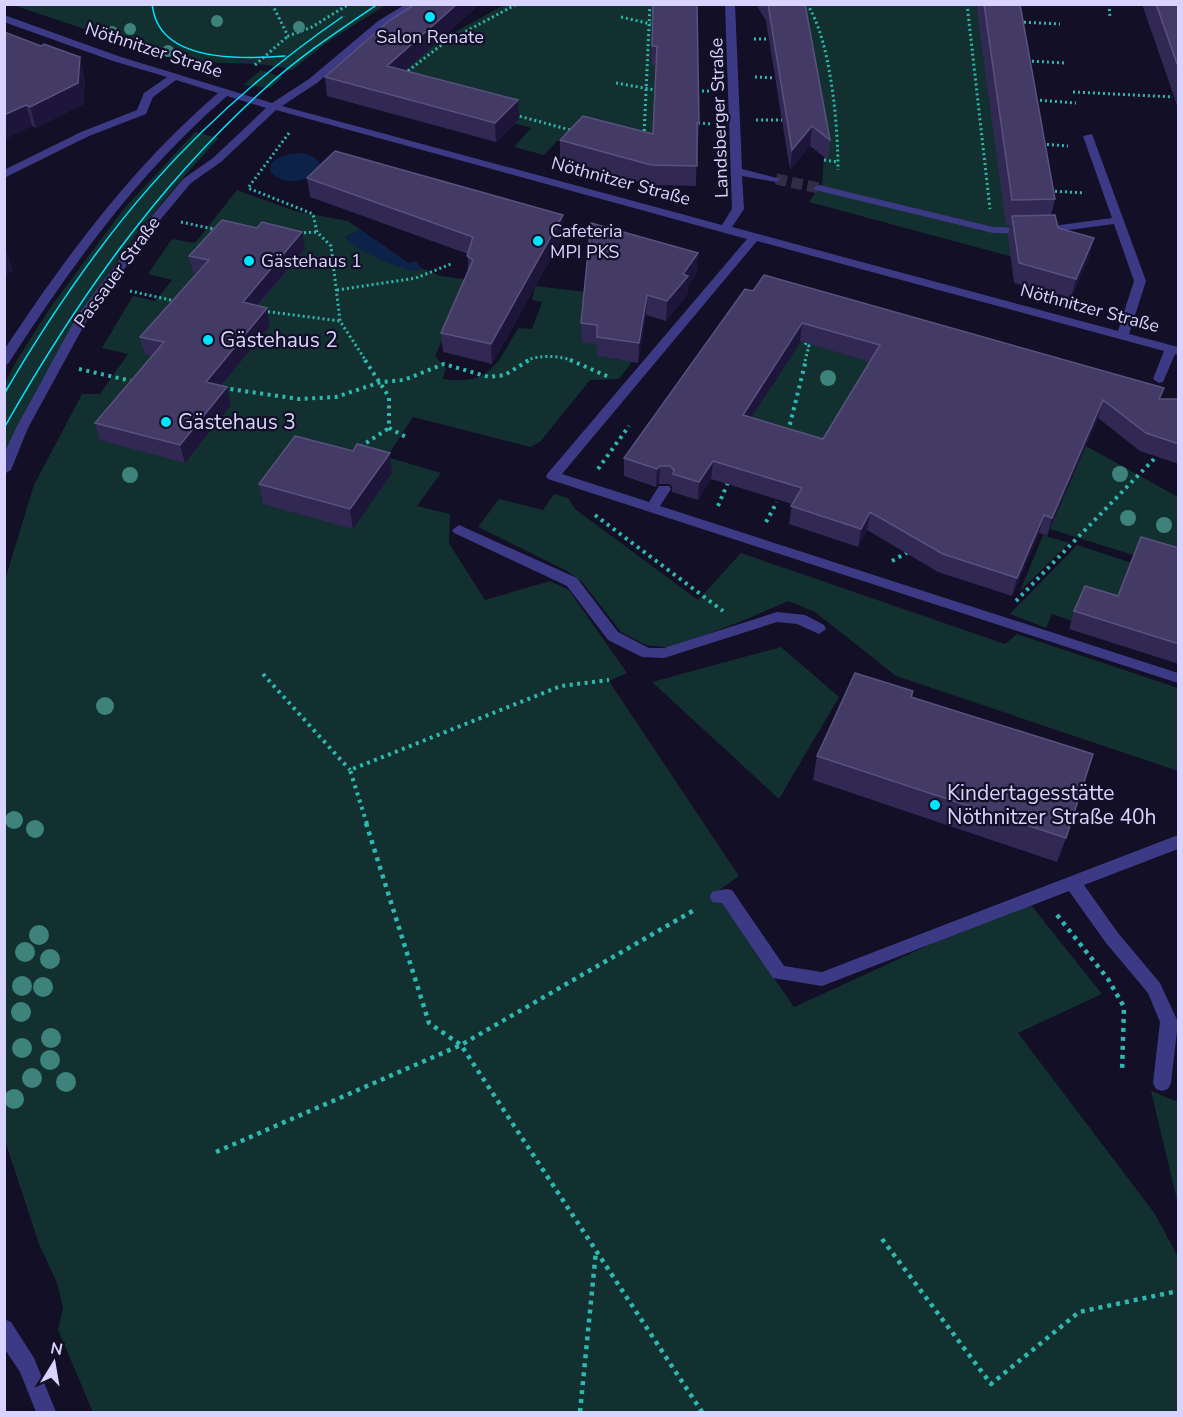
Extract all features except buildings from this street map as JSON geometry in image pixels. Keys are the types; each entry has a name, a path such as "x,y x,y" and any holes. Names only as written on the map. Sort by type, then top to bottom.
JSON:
{"street":[{"name":"Passauer Straße","path":"4,470 22,428 81,319 156,218 187,181 217,160 273,107 313,81 381,23 414,4"},
{"name":"Landsberger Straße","path":"726,228 738,209 730,4"},
{"name":"Nöthnitzer Straße","path":"4,18 174,77 273,107 1175,350"},
{"path":"4,175 85,134 142,112 148,95 174,77"},
{"name":"Passauer Straße","path":"4,361 39,304 133,185 177,134 225,92"},
{"path":"1090,142 1140,281 1122,336"},
{"path":"735,171 776,179"},
{"path":"819,188 970,228 1038,231 1119,220"},
{"path":"754,236 553,476 1179,678"},
{"path":"1160,379 1175,350"},
{"path":"652,507 664,489"},
{"path":"459,530 572,582 613,636 647,653 664,653 777,617 800,619 819,629"},
{"path":"718,897 726,895 779,974 822,979 1179,842"},
{"path":"1073,883 1112,938 1154,988 1168,1022 1161,1083"},
{"path":"4,1329 27,1365 46,1413"}],"path":[{"path":"272,4 288,36"},
{"path":"255,65 288,36 312,27 349,4"},
{"path":"399,78 447,41 517,4"},
{"path":"644,143 650,4"},
{"path":"807,4 818,21 834,107 838,162 836,192"},
{"path":"967,4 993,230"},
{"path":"1109,4 1110,18"},
{"path":"621,16 649,24 658,24"},
{"path":"1014,22 1060,24"},
{"path":"442,38 447,41"},
{"path":"648,56 657,57"},
{"path":"1021,60 1066,63"},
{"path":"407,63 415,64"},
{"path":"616,83 656,90"},
{"path":"1073,92 1173,97"},
{"path":"1028,100 1076,103"},
{"path":"507,113 578,132"},
{"path":"645,122 654,122"},
{"path":"290,132 249,188 313,214 317,232 331,246 340,321 389,397 389,428"},
{"path":"1035,144 1090,142"},
{"path":"824,160 838,162"},
{"path":"1043,191 1109,194"},
{"path":"156,218 220,231"},
{"path":"293,234 317,232"},
{"path":"337,290 416,278 451,264"},
{"path":"105,286 181,302"},
{"path":"261,311 340,321"},
{"path":"787,438 809,346 804,345 810,334"},
{"path":"217,386 299,399 336,397 381,382 404,380 444,363 489,377 505,375 530,359 540,357 566,358 628,386"},
{"path":"54,366 102,372 145,384"},
{"path":"389,428 406,437"},
{"path":"351,453 389,428"},
{"path":"998,620 1155,458"},
{"path":"710,526 732,471"},
{"path":"588,511 745,628"},
{"path":"263,674 350,770 429,1023 461,1045 702,1413"},
{"path":"350,770 561,686 609,680"},
{"path":"1042,894 1108,979 1124,1007 1122,1072"},
{"path":"216,1152 461,1045 718,897"},
{"path":"882,1239 991,1384 1048,1340 1079,1312 1179,1291"},
{"path":"580,1413 596,1250"}],"green space":[{"path":"13,5 386,5 329,41 292,70 260,64 207,62 200,68"},
{"path":"504,5 659,5 654,140 698,142 696,162 658,160 563,135 544,155 514,147 531,128 409,95 390,113 360,105 422,50"},
{"path":"792,5 976,5 1039,264 809,202 822,183 825,144"},
{"path":"261,70 283,77 270,88 243,85"},
{"path":"195,132 219,138 155,211 99,286 49,367 5,453 5,383 17,360 50,308 122,211"},
{"path":"237,190 295,211 348,221 361,230 345,237 370,254 398,266 418,271 421,268 441,276 469,280 435,356 446,368 443,379 472,379 482,375 497,362 518,328 532,329 542,302 532,300 535,286 586,292 597,344 597,356 632,362 619,379 590,380 540,442 530,447 413,417 387,457 441,473 417,506 450,514 449,543 485,600 550,581 569,590 627,673 609,681 739,876 715,893 794,1007 1027,900 1102,994 1018,1033 1155,1214 1178,1257 1178,1412 93,1412 58,1330 63,1308 57,1283 39,1244 5,1141 4,583 34,485 82,394 100,394 128,354 102,348 133,296 155,301 172,280 148,274 172,239 195,243"},
{"path":"806,333 877,364 821,457 741,433"},
{"path":"1086,446 1178,497 1178,569 1050,529"},
{"path":"554,494 568,498 575,509 698,600 741,553 1005,644 1017,634 1178,688 1178,771 896,676 815,612 788,601 671,648 646,645 621,632 583,583 567,571 478,527 499,499 543,510"},
{"path":"1043,535 1069,543 1020,591"},
{"path":"1077,545 1132,563 1111,614 1072,621 1052,614 1046,628 1010,614"},
{"path":"781,647 839,697 779,799 652,682"},
{"path":"1151,1091 1178,1102 1178,1204"}],"water":[{"path":"303,153 314,157 320,163 320,170 308,178 288,181 270,172 271,164 278,158"},
{"path":"361,230 409,263 416,261 421,268 418,271 390,264 358,248 345,237"}],"tunnel":[{"path":"776,179 819,188"}],"tram line":[{"path":"152,4 156,20 166,35 180,45 196,51 233,57 285,56"},
{"path":"4,428 59,336 119,249 187,167 223,128 289,67 378,4"},
{"path":"4,394 74,283 151,186 238,98 342,17"}],"place":[{"name":"Salon Renate","path":"430,17"},
{"name":"Cafeteria MPI PKS","path":"538,241"},
{"name":"Gästehaus 1","path":"249,261"},
{"name":"Gästehaus 2","path":"208,340"},
{"name":"Gästehaus 3","path":"166,422"},
{"name":"Kindertagesstätte Nöthnitzer Straße 40h","path":"935,805"}]}
